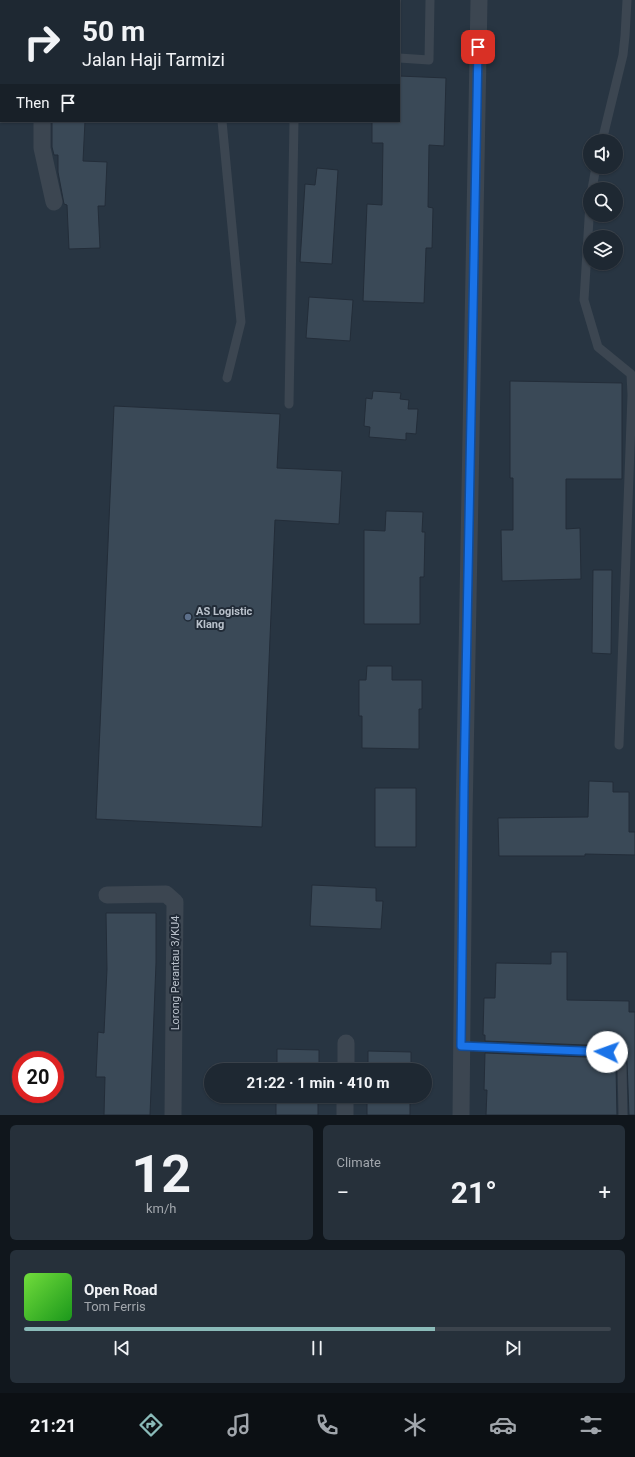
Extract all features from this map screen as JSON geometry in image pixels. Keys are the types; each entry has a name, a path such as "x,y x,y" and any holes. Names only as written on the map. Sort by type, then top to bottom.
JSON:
{"street":[{"path":"461,1115 464,810 479,0"},
{"path":"42,122 42,148 54,202"},
{"name":"Lorong Perantau 3/KU4","path":"107,895 166,894 175,902 173,1115"},
{"path":"346,1043 346,1063"},
{"path":"345,1103 345,1115"}],"lane":[{"path":"400,58 429,60 430,0"},
{"path":"604,134 625,39 627,0"},
{"path":"222,122 241,322 227,378"},
{"path":"289,404 294,122"},
{"path":"589,222 584,300 598,347 631,374 632,395 619,745"},
{"path":"461,1046 600,1051 614,1054 620,1059 622,1066 623,1115"}],"building":[{"path":"400,76 446,78 444,146 429,145 428,207 433,208 432,248 426,248 424,303 363,301 367,204 382,205 383,143 372,143 372,122 400,122"},
{"path":"52,122 85,122 83,161 107,162 105,206 98,206 100,248 69,249 67,205 64,204 58,172 58,155 54,155 52,147"},
{"path":"317,168 338,170 332,264 300,262 305,184 315,185"},
{"path":"309,297 353,300 350,341 306,338"},
{"path":"510,381 622,383 622,479 566,479 566,529 580,528 581,579 502,581 501,530 513,530 513,478 510,478"},
{"path":"373,391 401,393 400,399 409,400 408,409 418,409 416,434 406,433 406,440 369,437 370,427 364,426 366,398 372,399"},
{"name":"AS Logistic Klang","path":"114,406 280,414 277,468 342,471 339,524 275,520 262,827 96,819"},
{"path":"386,511 423,512 422,532 425,532 424,577 420,577 420,624 364,624 364,530 385,531"},
{"path":"593,570 612,570 611,654 592,653"},
{"path":"367,666 392,666 392,680 422,680 422,709 419,709 419,749 362,748 362,716 359,716 359,680 366,680"},
{"path":"589,781 613,782 613,792 629,792 629,832 635,832 635,855 585,854 585,856 499,856 498,818 588,817"},
{"path":"375,788 416,788 416,847 375,847"},
{"path":"312,885 376,888 376,901 383,901 381,929 310,926"},
{"path":"106,913 156,913 156,963 150,1115 104,1115 105,1077 96,1077 98,1032 104,1033 107,969"},
{"path":"551,952 567,952 567,1000 629,1001 629,1012 635,1012 635,1115 629,1115 627,1061 623,1053 615,1048 610,1046 485,1041 485,1035 483,1035 484,998 495,998 496,963 551,964"},
{"path":"277,1049 319,1050 319,1063 277,1063"},
{"path":"368,1051 411,1052 411,1063 368,1063"},
{"path":"485,1053 610,1058 616,1067 617,1115 486,1115 487,1090 484,1090"},
{"path":"276,1103 318,1103 318,1115 276,1115"},
{"path":"367,1103 410,1103 410,1115 367,1115"}],"place":[{"name":"AS Logistic Klang","path":"188,617"}],"route":[{"path":"478,47 464,786 461,1046 607,1052"}]}
